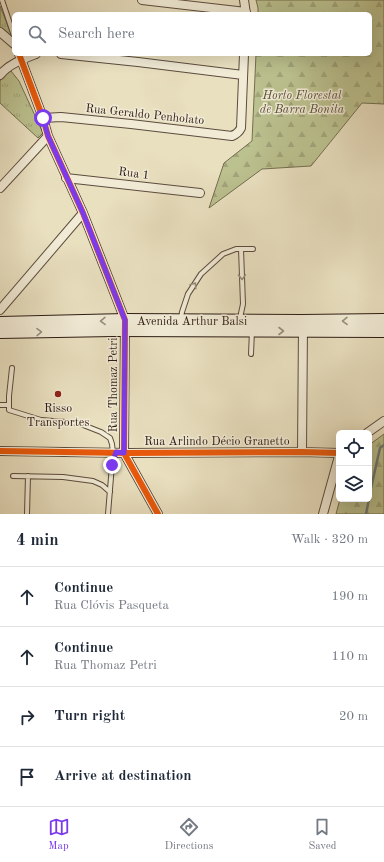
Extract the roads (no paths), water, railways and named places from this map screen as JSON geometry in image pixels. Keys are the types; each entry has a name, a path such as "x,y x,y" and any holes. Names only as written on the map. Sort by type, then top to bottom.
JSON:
{"main road":[{"name":"Avenida Arthur Balsi","path":"0,323 181,326 252,331 384,320"},
{"name":"Avenida Arthur Balsi","path":"181,326 239,321 384,330"},
{"name":"Avenida Arthur Balsi","path":"0,332 125,325"}],"street":[{"path":"142,0 238,12"},
{"path":"244,0 246,12"},
{"path":"0,32 12,42"},
{"path":"80,56 243,75 244,56"},
{"path":"0,75 20,57 43,118 48,136 83,213 125,325"},
{"name":"Rua Geraldo Penholato","path":"43,118 61,117 232,136 238,133 241,128 243,75"},
{"path":"0,188 48,136"},
{"name":"Rua 1","path":"66,178 200,193"},
{"path":"0,310 83,213"},
{"name":"Rua Thomaz Petri","path":"125,325 115,453 158,514"},
{"path":"302,452 303,326"},
{"path":"371,430 384,421"},
{"name":"Rua Arlindo Décio Granetto","path":"0,451 115,453 302,452 336,454"},
{"path":"323,514 336,465"}],"lane":[{"path":"2,0 12,30"},
{"path":"181,326 182,312 188,294 201,274 223,254 236,249 253,249"},
{"path":"239,321 243,304 241,249"},
{"path":"251,354 252,331"},
{"path":"12,368 8,406 9,410 41,420 78,423 101,432 110,438 115,453 112,465 108,514"},
{"path":"0,405 8,406"},
{"path":"112,465 115,453"},
{"path":"13,476 63,477 93,481 102,485 110,492"},
{"path":"27,514 28,476"}],"waterway":[{"path":"372,484 380,448 384,445"},
{"path":"366,514 368,502"}],"place":[{"name":"Risso Transportes","path":"58,394"}],"park label":[{"name":"Horto Florestal de Barra Bonita","path":"302,102"}]}
